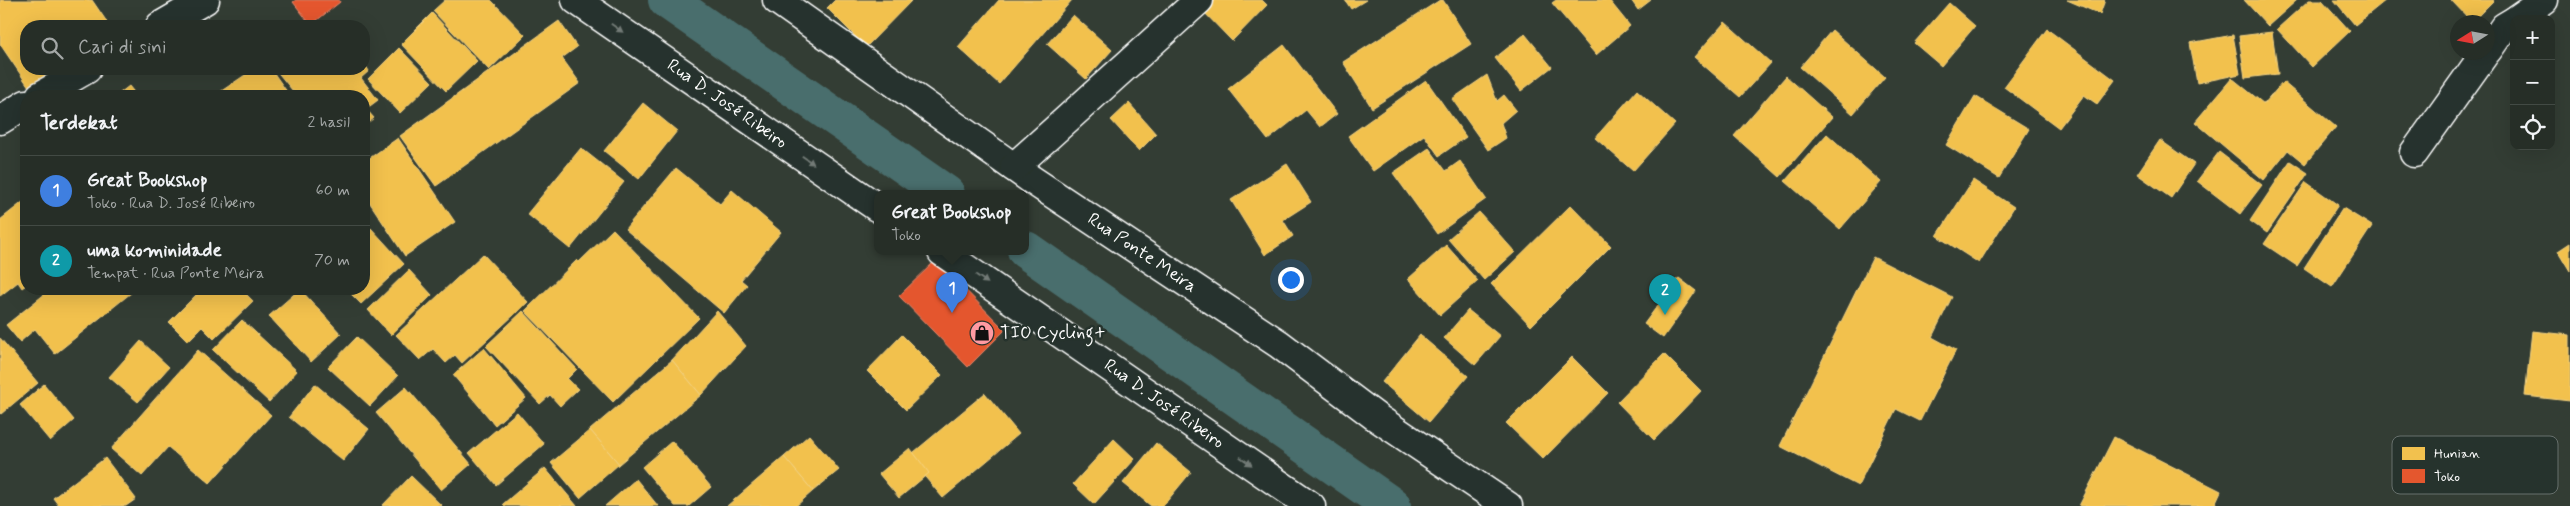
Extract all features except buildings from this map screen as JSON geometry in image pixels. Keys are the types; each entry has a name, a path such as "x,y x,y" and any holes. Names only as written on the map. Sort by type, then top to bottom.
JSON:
{"street":[{"path":"170,20 205,0"},
{"name":"Rua D. José Ribeiro","path":"576,0 874,205"},
{"name":"Rua Ponte Meira","path":"776,0 1014,167 1279,344 1376,417 1508,506"},
{"path":"1014,167 1199,0"},
{"path":"2522,15 2544,0"},
{"path":"2495,40 2504,27 2510,23"},
{"path":"2414,153 2481,60"},
{"path":"50,90 77,75"},
{"path":"0,120 20,108"},
{"name":"Rua D. José Ribeiro","path":"946,255 1311,506"}],"waterway":[{"path":"667,0 940,190"},
{"path":"1029,252 1392,506"}],"place":[{"name":"Great Bookshop","path":"952,313"},
{"name":"uma kominidade","path":"1665,315"},
{"name":"TIO Cycling+","path":"982,333"}]}
